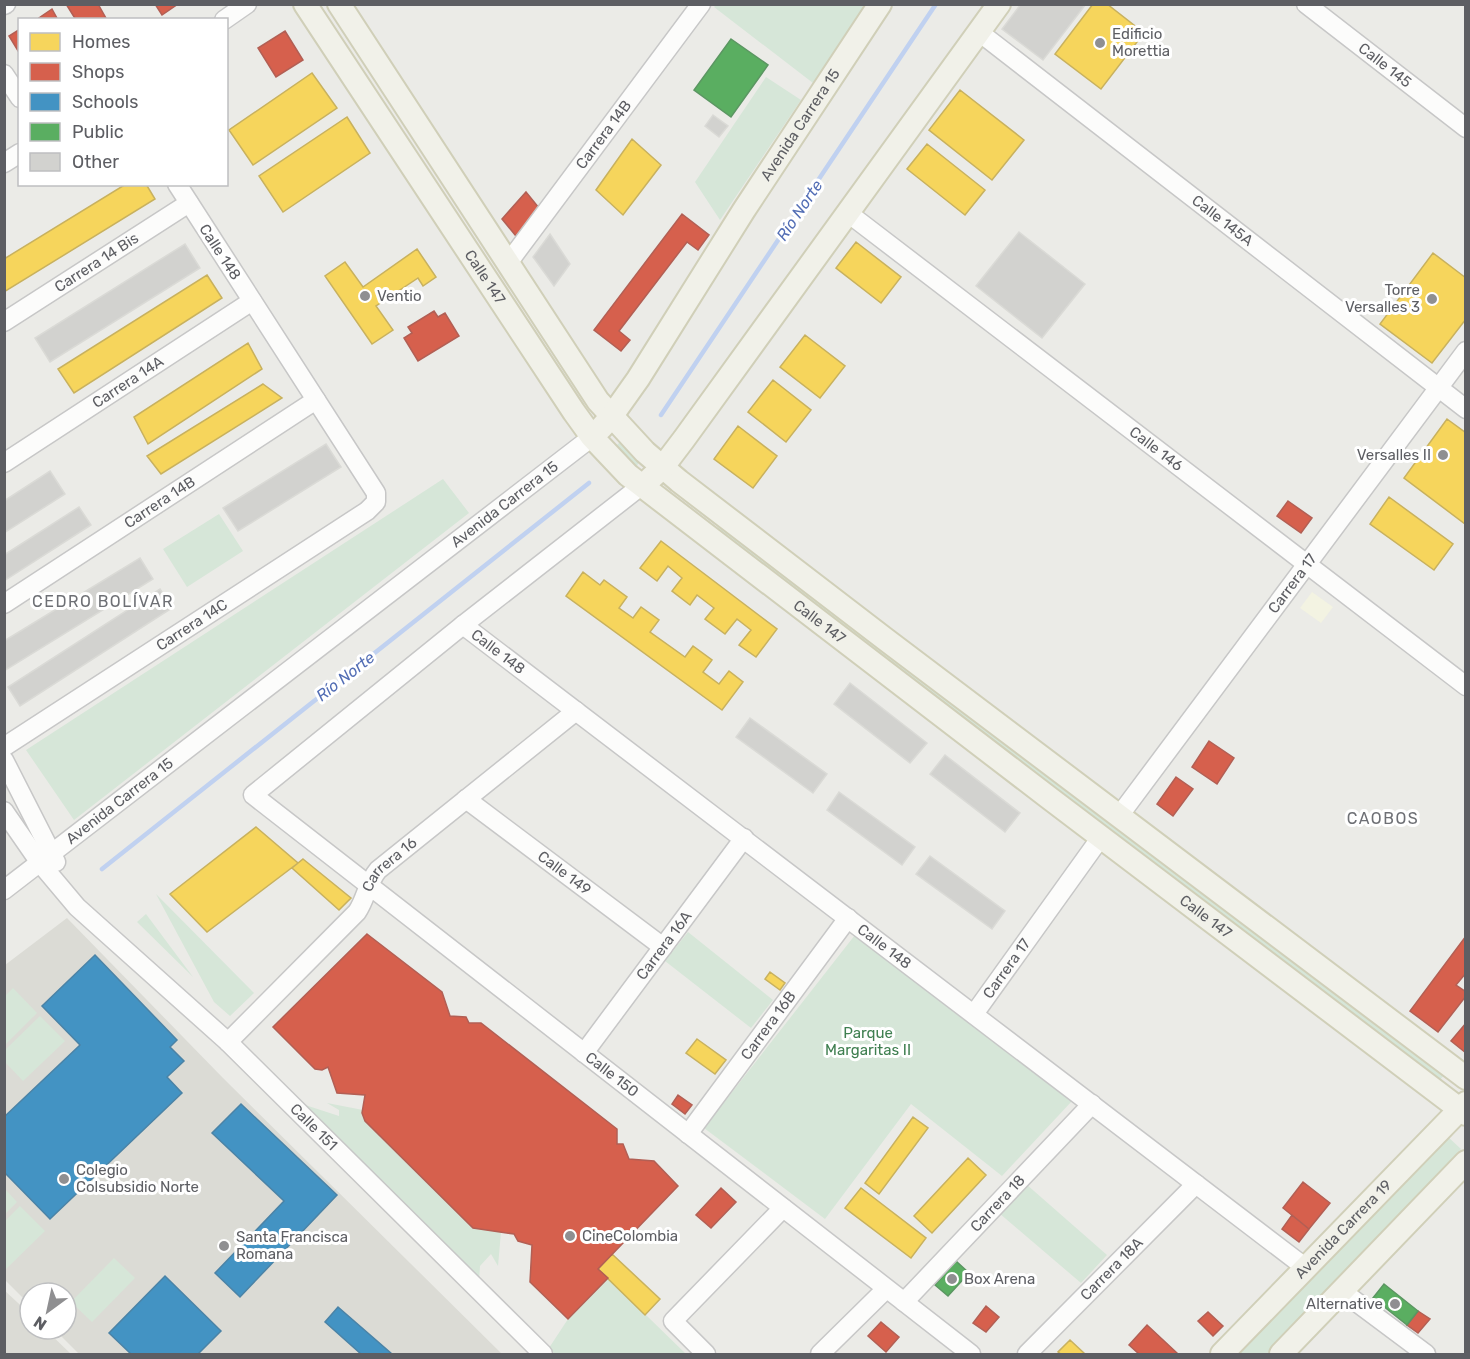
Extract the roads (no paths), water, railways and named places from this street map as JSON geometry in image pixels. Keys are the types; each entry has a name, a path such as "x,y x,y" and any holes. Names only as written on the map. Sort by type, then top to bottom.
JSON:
{"main road":[{"name":"Calle 147","path":"305,4 592,437 640,486 1101,837 1464,1109"},
{"name":"Calle 147","path":"339,4 598,401 662,468 1466,1078"},
{"name":"Avenida Carrera 15","path":"592,437 611,417 640,375 744,210 880,4"},
{"path":"640,486 662,468 999,4"},
{"name":"Avenida Carrera 19","path":"1222,1354 1464,1109"},
{"path":"1281,1354 1466,1162"}],"street":[{"path":"228,18 248,4"},
{"name":"Calle 145","path":"1306,4 1466,128"},
{"name":"Carrera 14B","path":"508,263 694,8"},
{"name":"Calle 145A","path":"979,32 1466,409"},
{"path":"4,74 18,95"},
{"path":"4,163 18,154"},
{"name":"Calle 148","path":"178,186 376,493 376,502"},
{"name":"Carrera 14 Bis","path":"4,322 189,203"},
{"name":"Calle 146","path":"848,213 1466,686"},
{"name":"Carrera 14A","path":"4,464 252,301"},
{"name":"Carrera 17","path":"1119,816 1466,351"},
{"name":"Carrera 14B","path":"4,604 316,399"},
{"name":"Avenida Carrera 15","path":"4,890 592,437"},
{"path":"463,625 640,486"},
{"name":"Carrera 14C","path":"4,747 367,511 376,502"},
{"name":"Calle 148","path":"463,625 1306,1268"},
{"name":"Calle 150","path":"463,625 253,795 971,1354"},
{"name":"Carrera 16","path":"228,1042 357,912 378,870 576,711"},
{"name":"Calle 151","path":"4,760 46,858 77,907 228,1042 543,1354"},
{"name":"Calle 149","path":"466,800 663,947"},
{"name":"Calle 151","path":"4,812 46,858"},
{"name":"Carrera 17","path":"974,1014 1101,837"},
{"name":"Carrera 16A","path":"584,1053 744,838"},
{"name":"Carrera 16B","path":"688,1134 848,918"},
{"name":"Carrera 18","path":"904,1302 1092,1104"},
{"name":"Carrera 18A","path":"1027,1354 1196,1184"},
{"path":"706,1354 673,1321 783,1208"},
{"path":"820,1354 886,1289"},
{"path":"1343,1292 1426,1354"}],"waterway":[{"name":"Río Norte","path":"661,415 936,4"},
{"name":"Río Norte","path":"102,869 589,483"}],"place":[{"name":"Edificio Morettia","path":"1100,43"},
{"name":"Ventio","path":"365,296"},
{"name":"Torre Versalles 3","path":"1432,299"},
{"name":"Versalles II","path":"1443,455"},
{"name":"Colegio Colsubsidio Norte","path":"64,1179"},
{"name":"CineColombia","path":"570,1236"},
{"name":"Santa Francisca Romana","path":"224,1246"},
{"name":"Box Arena","path":"952,1279"},
{"name":"Alternative","path":"1395,1304"}],"district":[{"name":"CEDRO BOLÍVAR","path":"103,601"},
{"name":"CAOBOS","path":"1383,818"}],"park label":[{"name":"Parque Margaritas II","path":"868,1042"}]}
